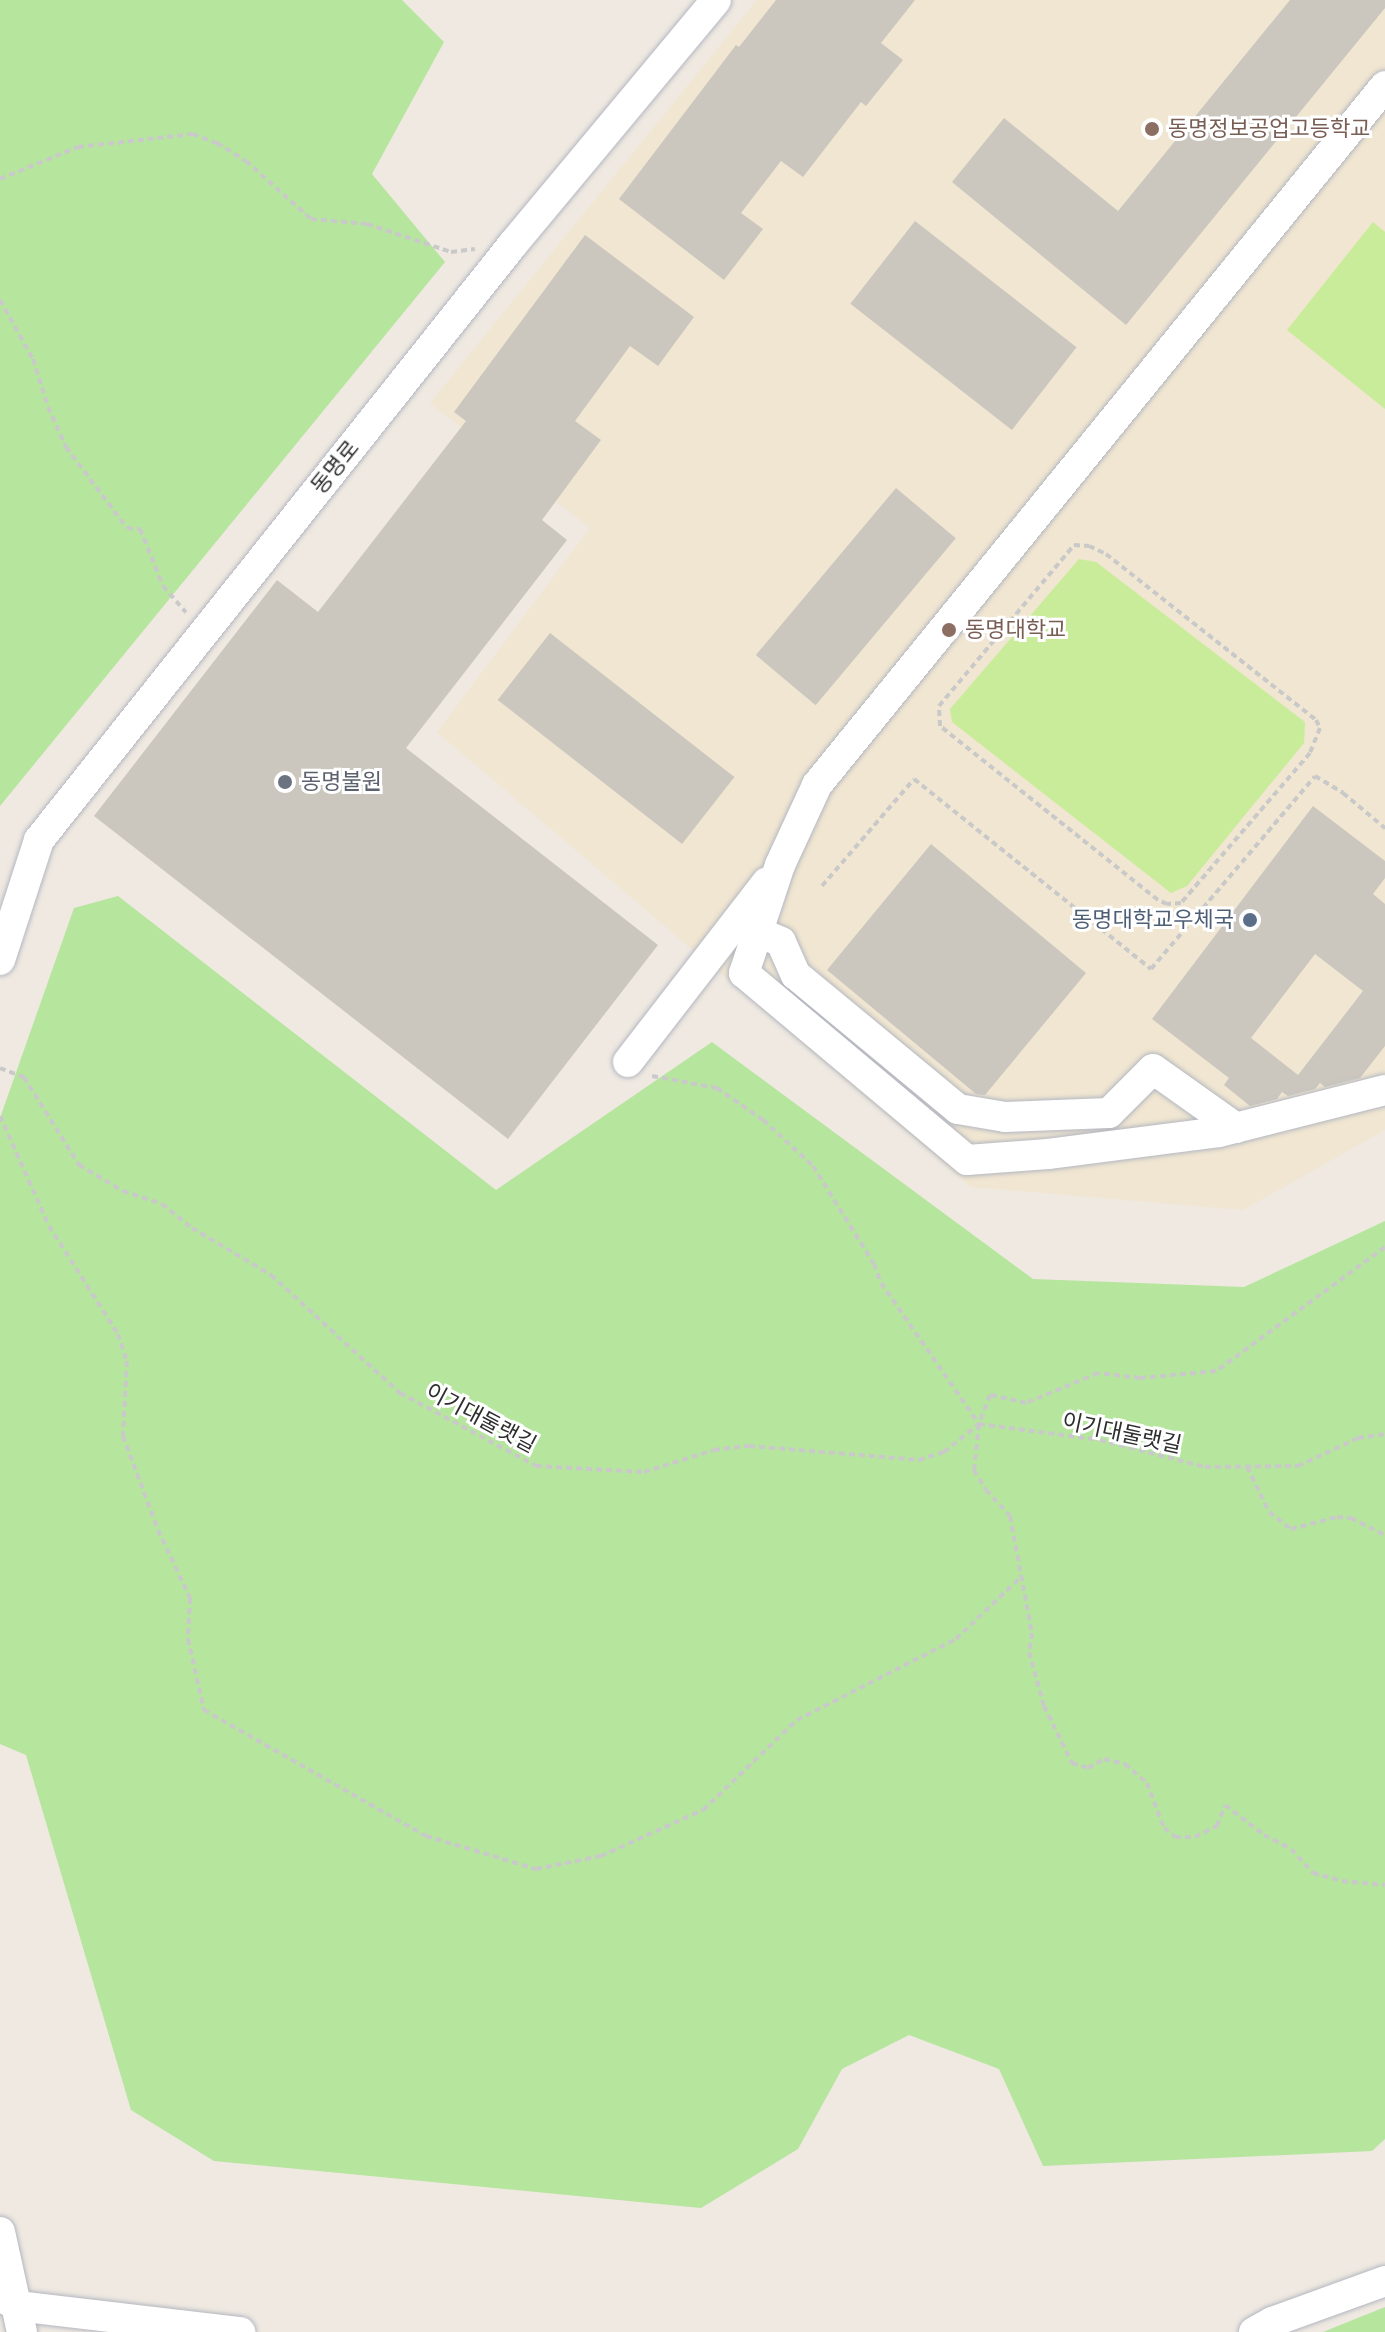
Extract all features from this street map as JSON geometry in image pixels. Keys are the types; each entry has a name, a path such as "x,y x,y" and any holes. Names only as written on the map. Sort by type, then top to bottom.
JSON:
{"street":[{"name":"동명로","path":"0,960 39,840 513,244 716,0"},
{"path":"1385,86 817,785 780,865 744,973 967,1160 1048,1154 1236,1128 1385,1090"},
{"path":"628,1062 780,865"},
{"path":"758,932 781,942 796,975 958,1109 1005,1117 1109,1113 1153,1069 1236,1128"},
{"path":"0,2232 13,2311 240,2332"},
{"path":"1254,2332 1272,2322 1385,2281"}],"path":[{"path":"0,179 78,147 193,134 246,161 311,219 367,224 451,252 513,244"},
{"path":"0,300 33,359 48,407 66,447 127,528 140,529 163,586 204,632"},
{"path":"1074,545 1089,546 1106,554 1316,720 1320,728 1310,753 1181,903 1167,904 1158,900 940,726 939,706 1074,545"},
{"path":"822,886 914,779 1151,969 1315,776 1343,793 1385,828"},
{"path":"628,1062 632,1074 673,1078 717,1088 763,1120 813,1166 874,1264 881,1283 979,1424"},
{"name":"이기대둘랫길","path":"0,1068 24,1077 79,1165 123,1191 162,1204 192,1228 271,1275 400,1393 536,1466 644,1472 714,1450 749,1446 919,1460 944,1452 979,1424 1100,1440 1205,1467 1298,1466 1358,1438 1385,1434"},
{"path":"0,1116 49,1226 118,1334 127,1361 123,1436 158,1530 190,1598 188,1639 204,1710 426,1836 536,1869 601,1856 703,1810 797,1720 956,1639 1022,1576"},
{"path":"1385,1247 1216,1371 1140,1378 1098,1373 1026,1403 990,1395 979,1424 974,1470 986,1490 1010,1516 1032,1633 1029,1652 1044,1706 1072,1763 1088,1768 1104,1759 1125,1764 1147,1783 1164,1828 1175,1837 1195,1837 1217,1826 1225,1805 1264,1835 1291,1849 1313,1873 1342,1881 1385,1885"},
{"path":"1247,1467 1269,1512 1291,1529 1337,1517 1351,1518 1385,1535"}],"shaded area":[{"name":"동명대학교","path":"757,0 1385,0 1385,1130 1243,1210 971,1187 437,732 590,528 430,403"}],"green space":[{"path":"0,0 402,0 444,42 372,174 445,262 0,806"},
{"path":"1373,222 1385,232 1385,409 1287,330"},
{"path":"1079,559 1096,562 1305,722 1304,743 1187,886 1171,893 952,722 950,709"},
{"path":"118,896 496,1190 712,1042 1033,1279 1244,1287 1385,1221 1385,2139 1372,2151 1043,2166 999,2069 909,2035 842,2069 798,2149 701,2208 214,2161 131,2110 26,1755 0,1744 0,1118 74,908"},
{"path":"1385,2307 1385,2332 1323,2332"}],"building":[{"path":"776,0 915,0 881,43 903,60 866,106 861,102 803,177 781,161 741,213 763,229 724,280 619,199 736,45 739,47"},
{"path":"1290,0 1385,0 1385,8 1126,325 952,182 1004,118 1118,211"},
{"path":"915,221 1077,347 1012,430 850,304"},
{"name":"동명불원","path":"585,235 694,317 658,366 630,346 575,421 601,440 542,520 567,540 406,748 658,945 508,1139 94,816 277,580 318,612 466,421 454,412"},
{"path":"896,488 956,538 816,705 756,655"},
{"path":"550,633 734,777 682,844 498,700"},
{"path":"1313,806 1385,861 1385,878 1373,894 1385,904 1385,1046 1360,1078 1325,1087 1320,1083 1315,1089 1288,1096 1282,1092 1277,1099 1250,1106 1224,1085 1229,1078 1152,1019","holes":["1315,954 1363,991 1298,1075 1251,1038"]},
{"path":"931,844 1086,973 985,1095 976,1094 827,970"}],"place":[{"name":"동명정보공업고등학교","path":"1152,129"},
{"name":"동명대학교","path":"949,630"},
{"name":"동명불원","path":"285,782"},
{"name":"동명대학교우체국","path":"1250,920"}]}
